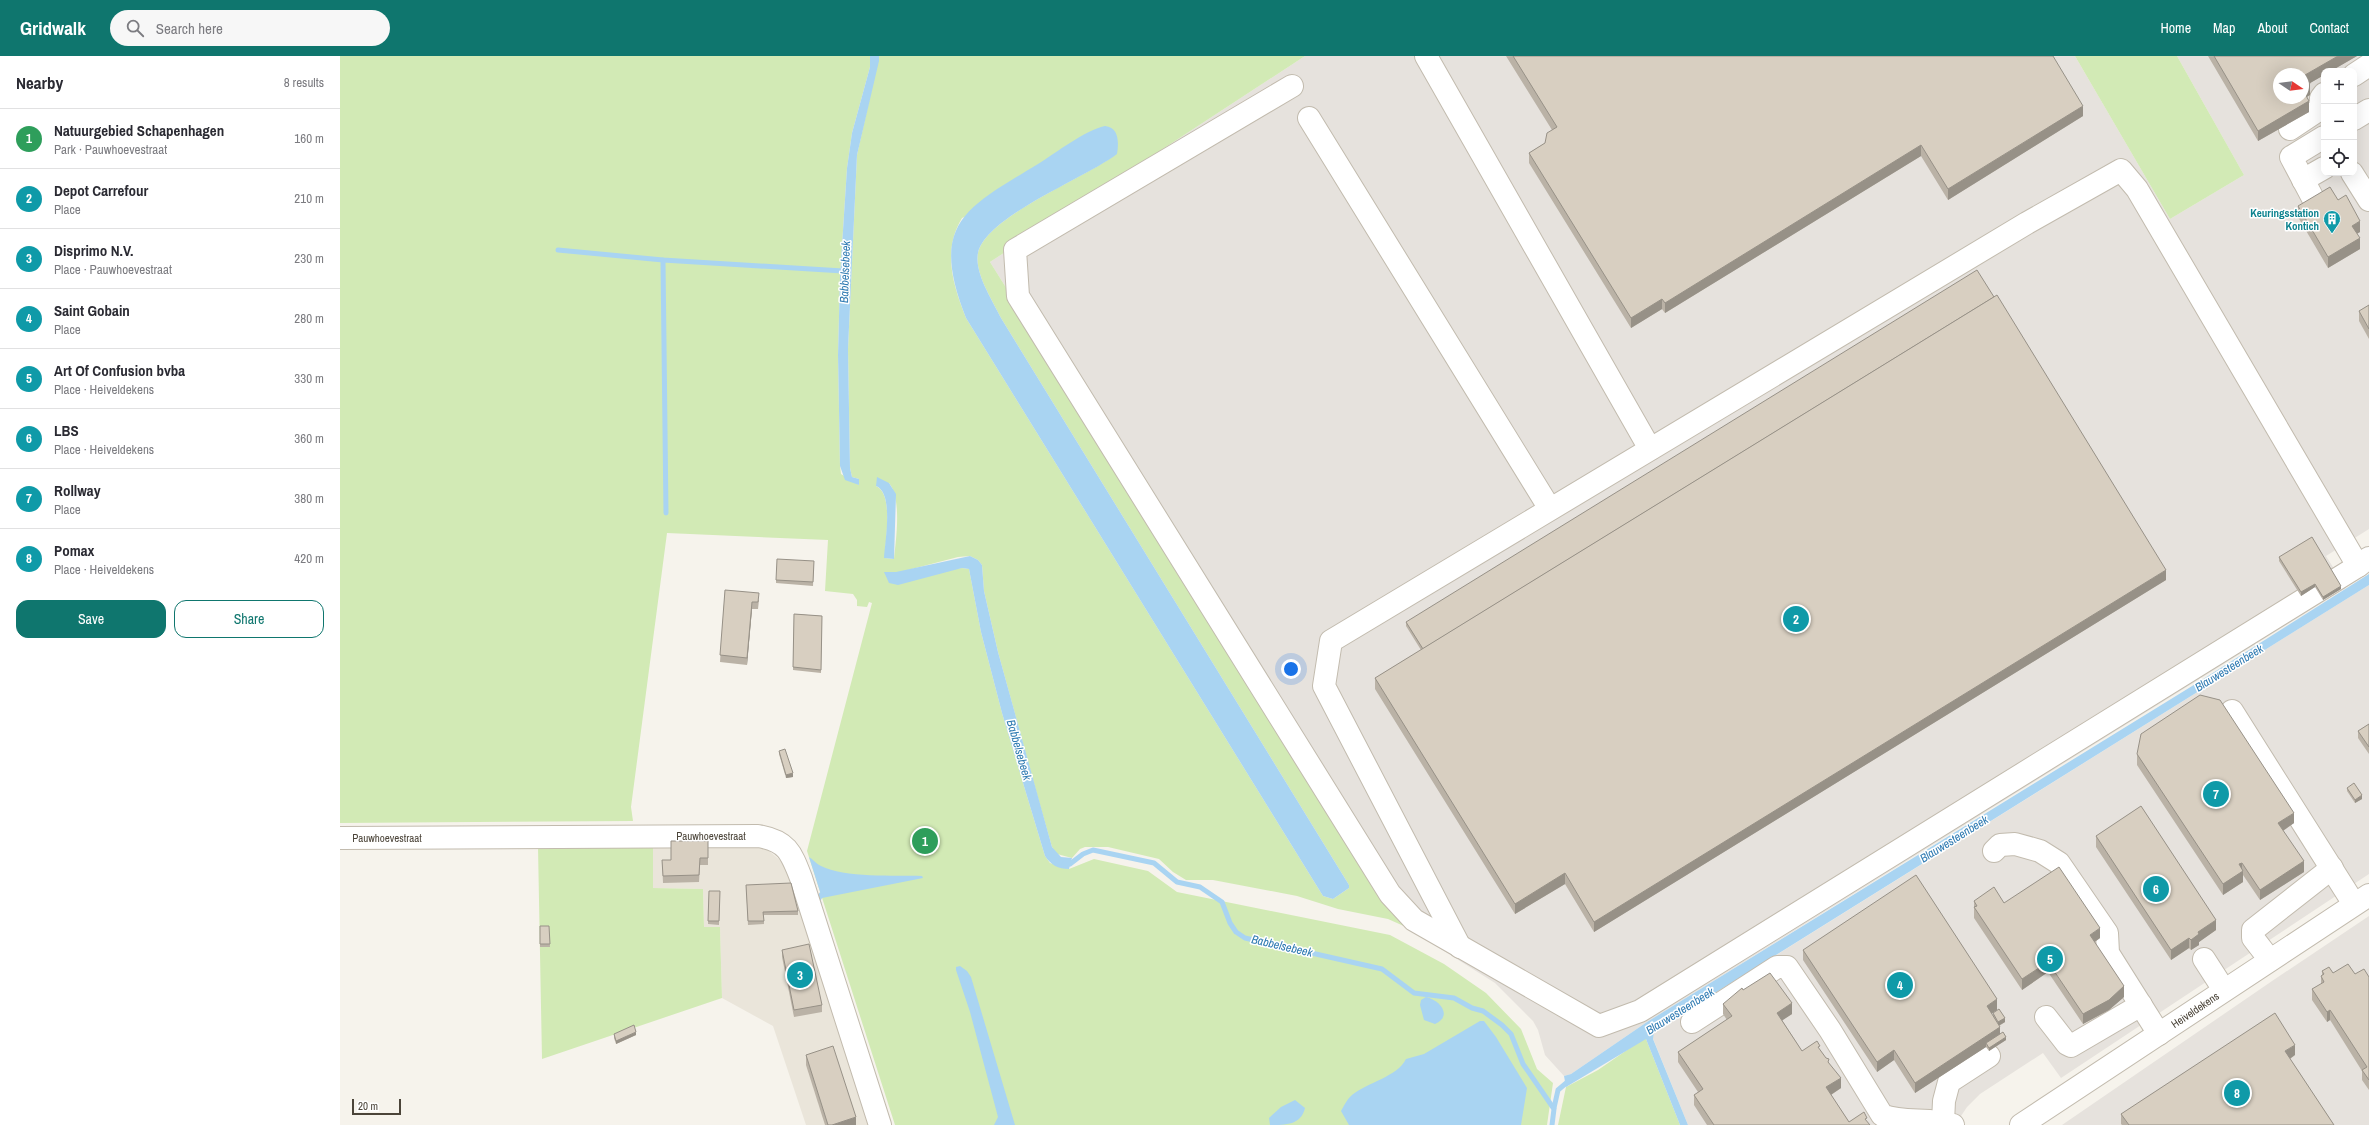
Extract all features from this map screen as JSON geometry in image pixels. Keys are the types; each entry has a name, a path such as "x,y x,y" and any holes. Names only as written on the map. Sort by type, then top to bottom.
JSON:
{"street":[{"path":"1426,56 1650,449"},
{"path":"2357,72 2369,65"},
{"path":"1292,86 1015,250 1018,296 1390,894 1414,920 1460,947 1599,1026 1640,1011 2363,562 2137,189 2121,170 2020,227 1331,640 1324,686 1460,947"},
{"path":"2290,129 2320,109 2321,98"},
{"path":"2357,117 2369,110"},
{"path":"1309,118 1550,509"},
{"path":"2317,206 2291,157 2321,139"},
{"path":"2303,180 2321,170"},
{"path":"2354,176 2369,200"},
{"path":"2232,711 2332,868 2362,900"},
{"name":"Pauwhoevestraat","path":"340,838 758,836 778,841 786,847 792,856 799,873 880,1125"},
{"path":"1994,851 2000,845 2016,844 2040,851 2059,863 2107,933 2108,953 2159,1034"},
{"path":"2270,960 2253,938 2253,930 2332,868"},
{"name":"Heiveldekens","path":"2021,1125 2362,900"},
{"path":"2204,959 2224,990"},
{"path":"1692,1022 1777,967 1787,967 1830,1030 1882,1114 1890,1118 1948,1123 1944,1101 1948,1082 1989,1056"},
{"path":"2046,1016 2067,1044 2071,1046 2141,1005"}],"shaded area":[{"path":"1305,56 2075,56 2170,219 2244,175 2177,56 2369,56 2369,529 2326,556 2346,588 1647,1022 1571,1074 1564,1076 1545,1055 1538,1030 1533,1021 1495,983 1406,927 990,262"},
{"path":"2369,585 2369,874 2061,1078 2043,1053 1980,1094 1967,1107 1955,1125 1688,1125 1652,1036 1653,1032"},
{"path":"653,846 756,846 768,850 782,862 792,879 868,1125 806,1125 773,1026 722,998 720,927 704,927 703,889 653,888"},
{"path":"2369,916 2369,1125 2062,1125 2275,979"}],"green space":[{"path":"340,56 870,56 870,67 852,133 847,168 840,277 838,355 841,474 859,485 859,479 852,477 850,468 848,349 857,155 879,56 1305,56 990,262 1406,927 1388,919 1338,909 1297,896 1213,880 1186,880 1173,872 1159,859 1108,847 1085,847 1080,849 1072,858 1057,854 1052,847 998,652 984,591 982,565 978,560 970,556 958,557 885,576 962,568 969,569 981,632 1002,713 1045,856 1050,863 1069,869 1094,859 1148,871 1177,892 1390,935 1444,964 1486,993 1521,1029 1537,1069 1553,1083 1547,1125 895,1125 807,851 872,603 869,602 867,607 857,606 857,600 853,594 825,591 828,540 667,533 631,807 633,821 340,823","holes":["1116,154 1102,164 1017,212 999,225 985,239 978,253 981,278 1001,318 1349,885 1349,888 1333,899 1323,896 966,318 957,293 951,255 952,243 962,218","889,483 896,499 897,509 897,530 894,559 885,558 887,508 882,491 876,486"]},
{"path":"2075,56 2177,56 2244,175 2170,219"},
{"path":"653,846 653,888 703,889 704,927 720,927 722,998 542,1059 538,847"},
{"path":"1643,1039 1646,1039 1680,1125 1558,1125 1566,1087 1598,1070"}],"water":[{"path":"870,56 879,56 879,61 857,155 848,349 850,468 852,477 859,479 859,485 845,480 840,466 838,355 840,277 847,168 852,133 870,67"},
{"path":"1105,126 1113,129 1117,136 1117,154 1017,212 999,225 985,239 978,253 981,278 1001,318 1349,885 1349,888 1333,899 1323,896 966,318 955,286 951,261 953,240 960,223 973,208 990,194 1071,142 1088,132"},
{"path":"877,477 889,483 896,494 894,559 884,558 887,530 887,507 882,490 876,486"},
{"path":"970,556 978,560 982,565 984,591 998,652 1052,847 1061,857 1072,858 1069,869 1055,866 1045,856 1002,713 981,632 969,569 962,568 898,585 889,583 884,572 896,572"},
{"path":"2369,574 2369,585 1654,1031 1653,1039 1688,1125 1680,1125 1646,1039 1566,1087 1564,1076 1571,1074 1647,1022 2197,683"},
{"path":"809,857 821,866 831,870 870,875 922,876 923,878 822,898"},
{"path":"960,966 967,971 971,977 1015,1125 994,1125 998,1117 970,1012 956,970 956,967"},
{"path":"1426,997 1436,1001 1444,1013 1440,1021 1435,1024 1424,1020 1420,1005 1421,1000"},
{"path":"1480,1021 1484,1021 1496,1037 1527,1088 1521,1125 1349,1125 1341,1111 1352,1095 1389,1075 1402,1065 1406,1059 1424,1054"},
{"path":"1295,1100 1305,1108 1300,1118 1292,1123 1270,1125 1269,1118 1281,1107"}],"building":[{"path":"1513,56 2053,56 2083,106 1948,189 1921,145 1665,303 1662,299 1631,318 1529,153 1545,143 1547,133 1557,127"},
{"path":"2214,56 2338,56 2309,73 2309,68 2273,68 2273,104 2304,104 2258,131"},
{"name":"Keuringsstation Kontich","path":"2330,187 2338,200 2346,195 2360,221 2352,226 2360,238 2328,257 2298,206"},
{"path":"1977,270 1994,297 1423,649 1406,622"},
{"path":"1997,295 2166,570 1594,922 1565,873 1515,904 1375,678"},
{"path":"2369,305 2369,329 2359,311"},
{"path":"2312,537 2341,586 2323,597 2315,584 2301,592 2279,557"},
{"path":"777,559 814,561 813,582 776,580"},
{"path":"725,590 759,593 758,602 752,602 747,658 720,655"},
{"path":"794,614 822,616 821,670 793,667"},
{"path":"2200,695 2220,700 2294,813 2278,823 2304,861 2260,890 2242,863 2239,864 2243,871 2223,884 2137,754 2141,734"},
{"path":"2369,724 2369,747 2358,731"},
{"path":"785,749 793,773 786,775 779,751"},
{"path":"2354,783 2362,795 2355,800 2347,788"},
{"path":"2141,806 2216,920 2198,932 2199,934 2191,940 2189,938 2171,950 2096,836"},
{"path":"671,841 708,841 708,858 700,858 699,875 663,876 662,860 671,860"},
{"path":"2059,867 2100,928 2090,935 2124,986 2109,1000 2083,1014 2048,962 2022,979 1974,907 1977,906 1974,901 1994,887 2004,903"},
{"path":"1916,875 1997,999 1987,1006 2000,1027 1915,1083 1894,1050 1877,1062 1803,950"},
{"path":"791,883 798,911 763,912 764,921 748,921 746,885"},
{"path":"709,891 720,891 719,921 708,921"},
{"path":"540,926 549,926 550,944 540,944"},
{"path":"809,944 822,1005 794,1010 782,950"},
{"path":"2348,964 2355,974 2364,969 2369,977 2369,1080 2362,1070 2367,1067 2330,1010 2327,1012 2312,989 2324,982 2321,976 2324,974 2322,971 2329,967 2333,973"},
{"path":"1770,973 1792,1003 1777,1013 1802,1051 1817,1041 1820,1046 1818,1047 1826,1058 1829,1059 1828,1062 1841,1078 1826,1087 1849,1122 1864,1112 1867,1118 1865,1119 1870,1125 1714,1125 1694,1095 1703,1089 1678,1052 1732,1016 1723,1004 1742,988 1743,990"},
{"path":"1999,1009 2005,1018 1998,1022 1993,1013"},
{"path":"2275,1013 2295,1045 2285,1051 2334,1125 2129,1125 2121,1114"},
{"path":"634,1025 636,1032 616,1041 614,1034"},
{"path":"2003,1032 2006,1037 1989,1048 1986,1043"},
{"path":"833,1046 856,1117 828,1125 806,1055"}],"waterway":[{"path":"558,250 663,260 843,271"},
{"path":"663,260 666,513"},
{"name":"Babbelsebeek","path":"1064,864 1070,864 1083,854 1093,850 1154,863 1177,882 1200,887 1222,902 1230,923 1236,932 1245,938 1382,969 1414,993 1454,998 1472,1008 1483,1011 1502,1025 1511,1034 1523,1064 1554,1109 1552,1125"},
{"path":"819,903 818,900 821,895"},
{"name":"Blauwesteenbeek","path":"1554,1108 1558,1090 1571,1079"}],"place":[{"name":"Keuringsstation Kontich","path":"2332,234"},
{"name":"Depot Carrefour","path":"1796,619"},
{"name":"Rollway","path":"2216,794"},
{"name":"Natuurgebied Schapenhagen","path":"925,841"},
{"name":"LBS","path":"2156,889"},
{"name":"Art Of Confusion bvba","path":"2050,959"},
{"name":"Disprimo N.V.","path":"800,975"},
{"name":"Saint Gobain","path":"1900,985"},
{"name":"Pomax","path":"2237,1093"}]}
